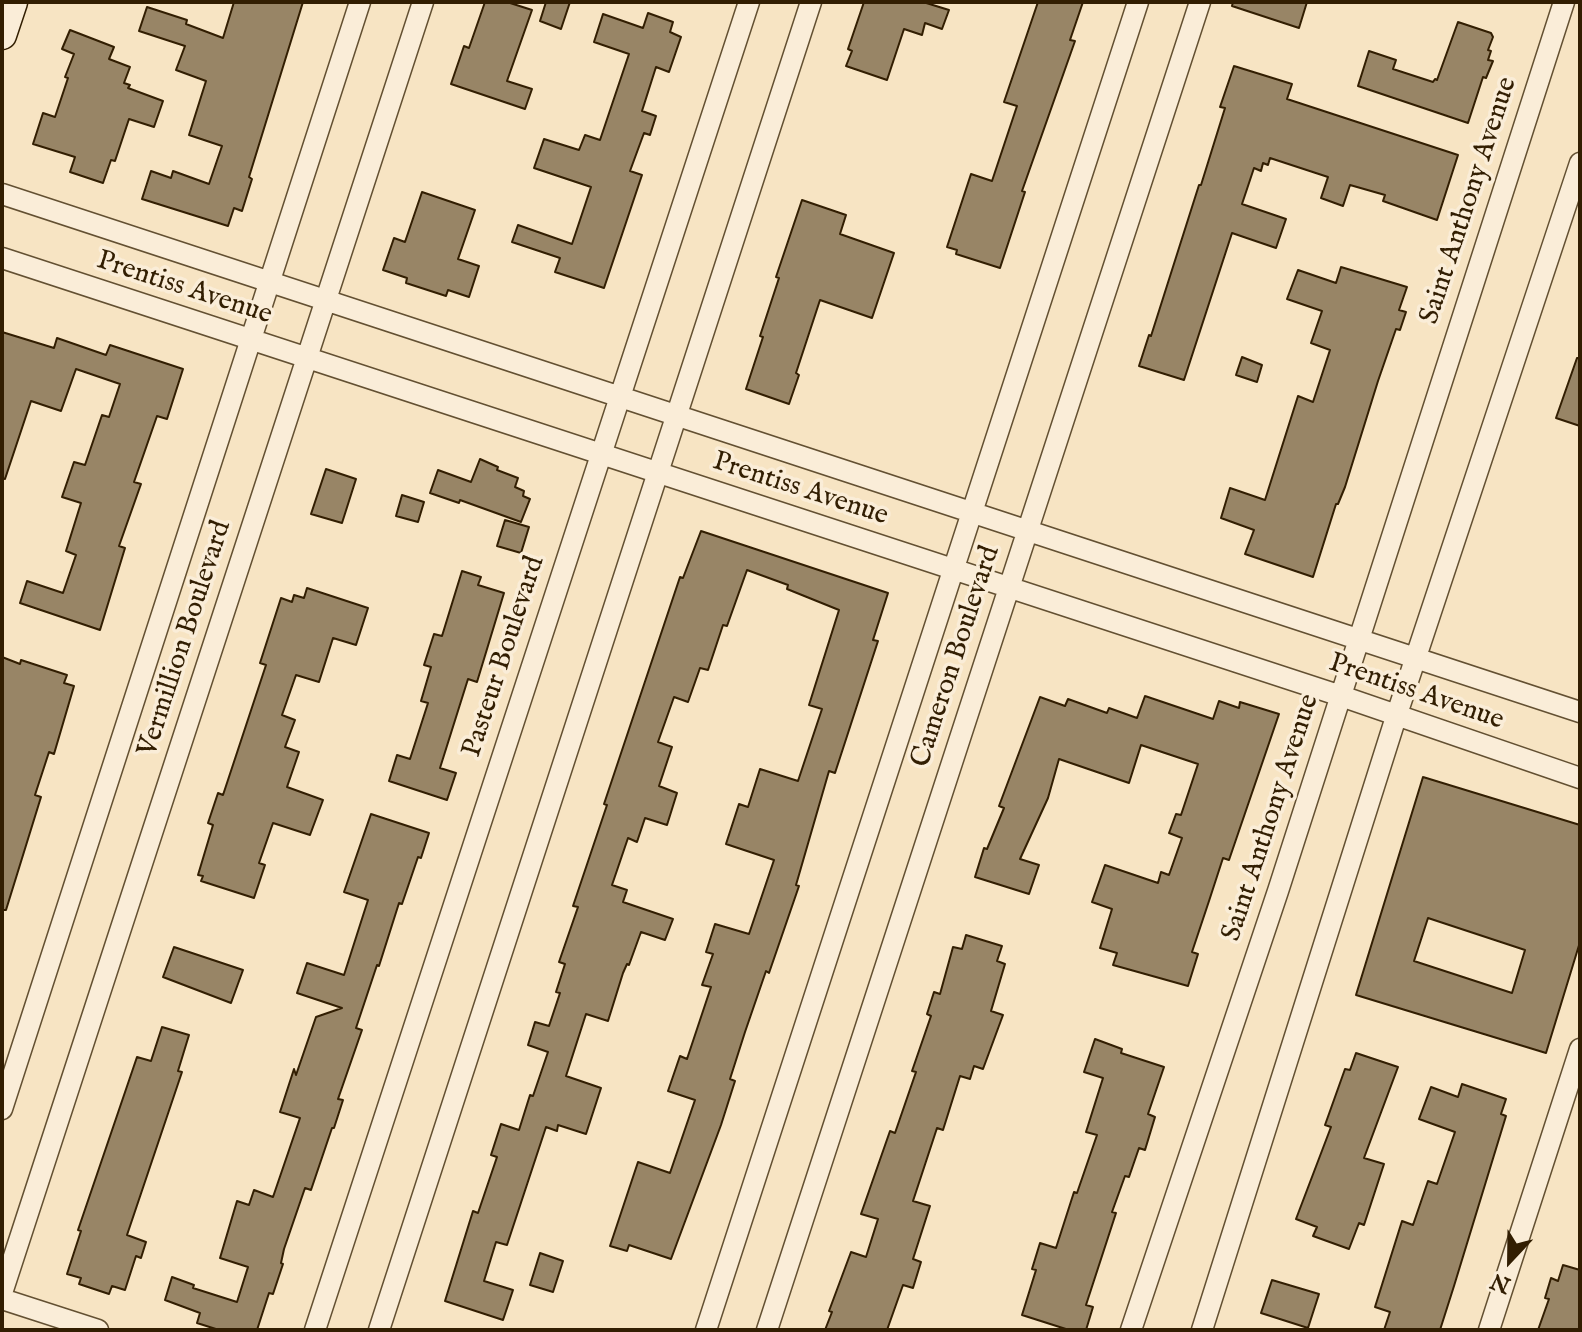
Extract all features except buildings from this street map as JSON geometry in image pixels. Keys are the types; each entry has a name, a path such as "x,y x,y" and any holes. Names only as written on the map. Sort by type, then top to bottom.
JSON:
{"main road":[{"path":"2,35 13,2"}],"street":[{"name":"Vermillion Boulevard","path":"2,1109 360,2"},
{"name":"Vermillion Boulevard","path":"2,1296 423,2"},
{"name":"Pasteur Boulevard","path":"315,1330 749,2"},
{"path":"379,1330 811,2"},
{"name":"Cameron Boulevard","path":"706,1330 1138,2"},
{"name":"Cameron Boulevard","path":"767,1330 1200,2"},
{"name":"Saint Anthony Avenue","path":"1131,1330 1278,891 1564,2"},
{"path":"1202,1330 1396,717 1580,163"},
{"name":"Prentiss Avenue","path":"2,194 1580,712"},
{"name":"Prentiss Avenue","path":"2,258 1341,696 1580,778"},
{"path":"1489,1330 1580,1049"},
{"path":"2,1296 98,1330"}]}
